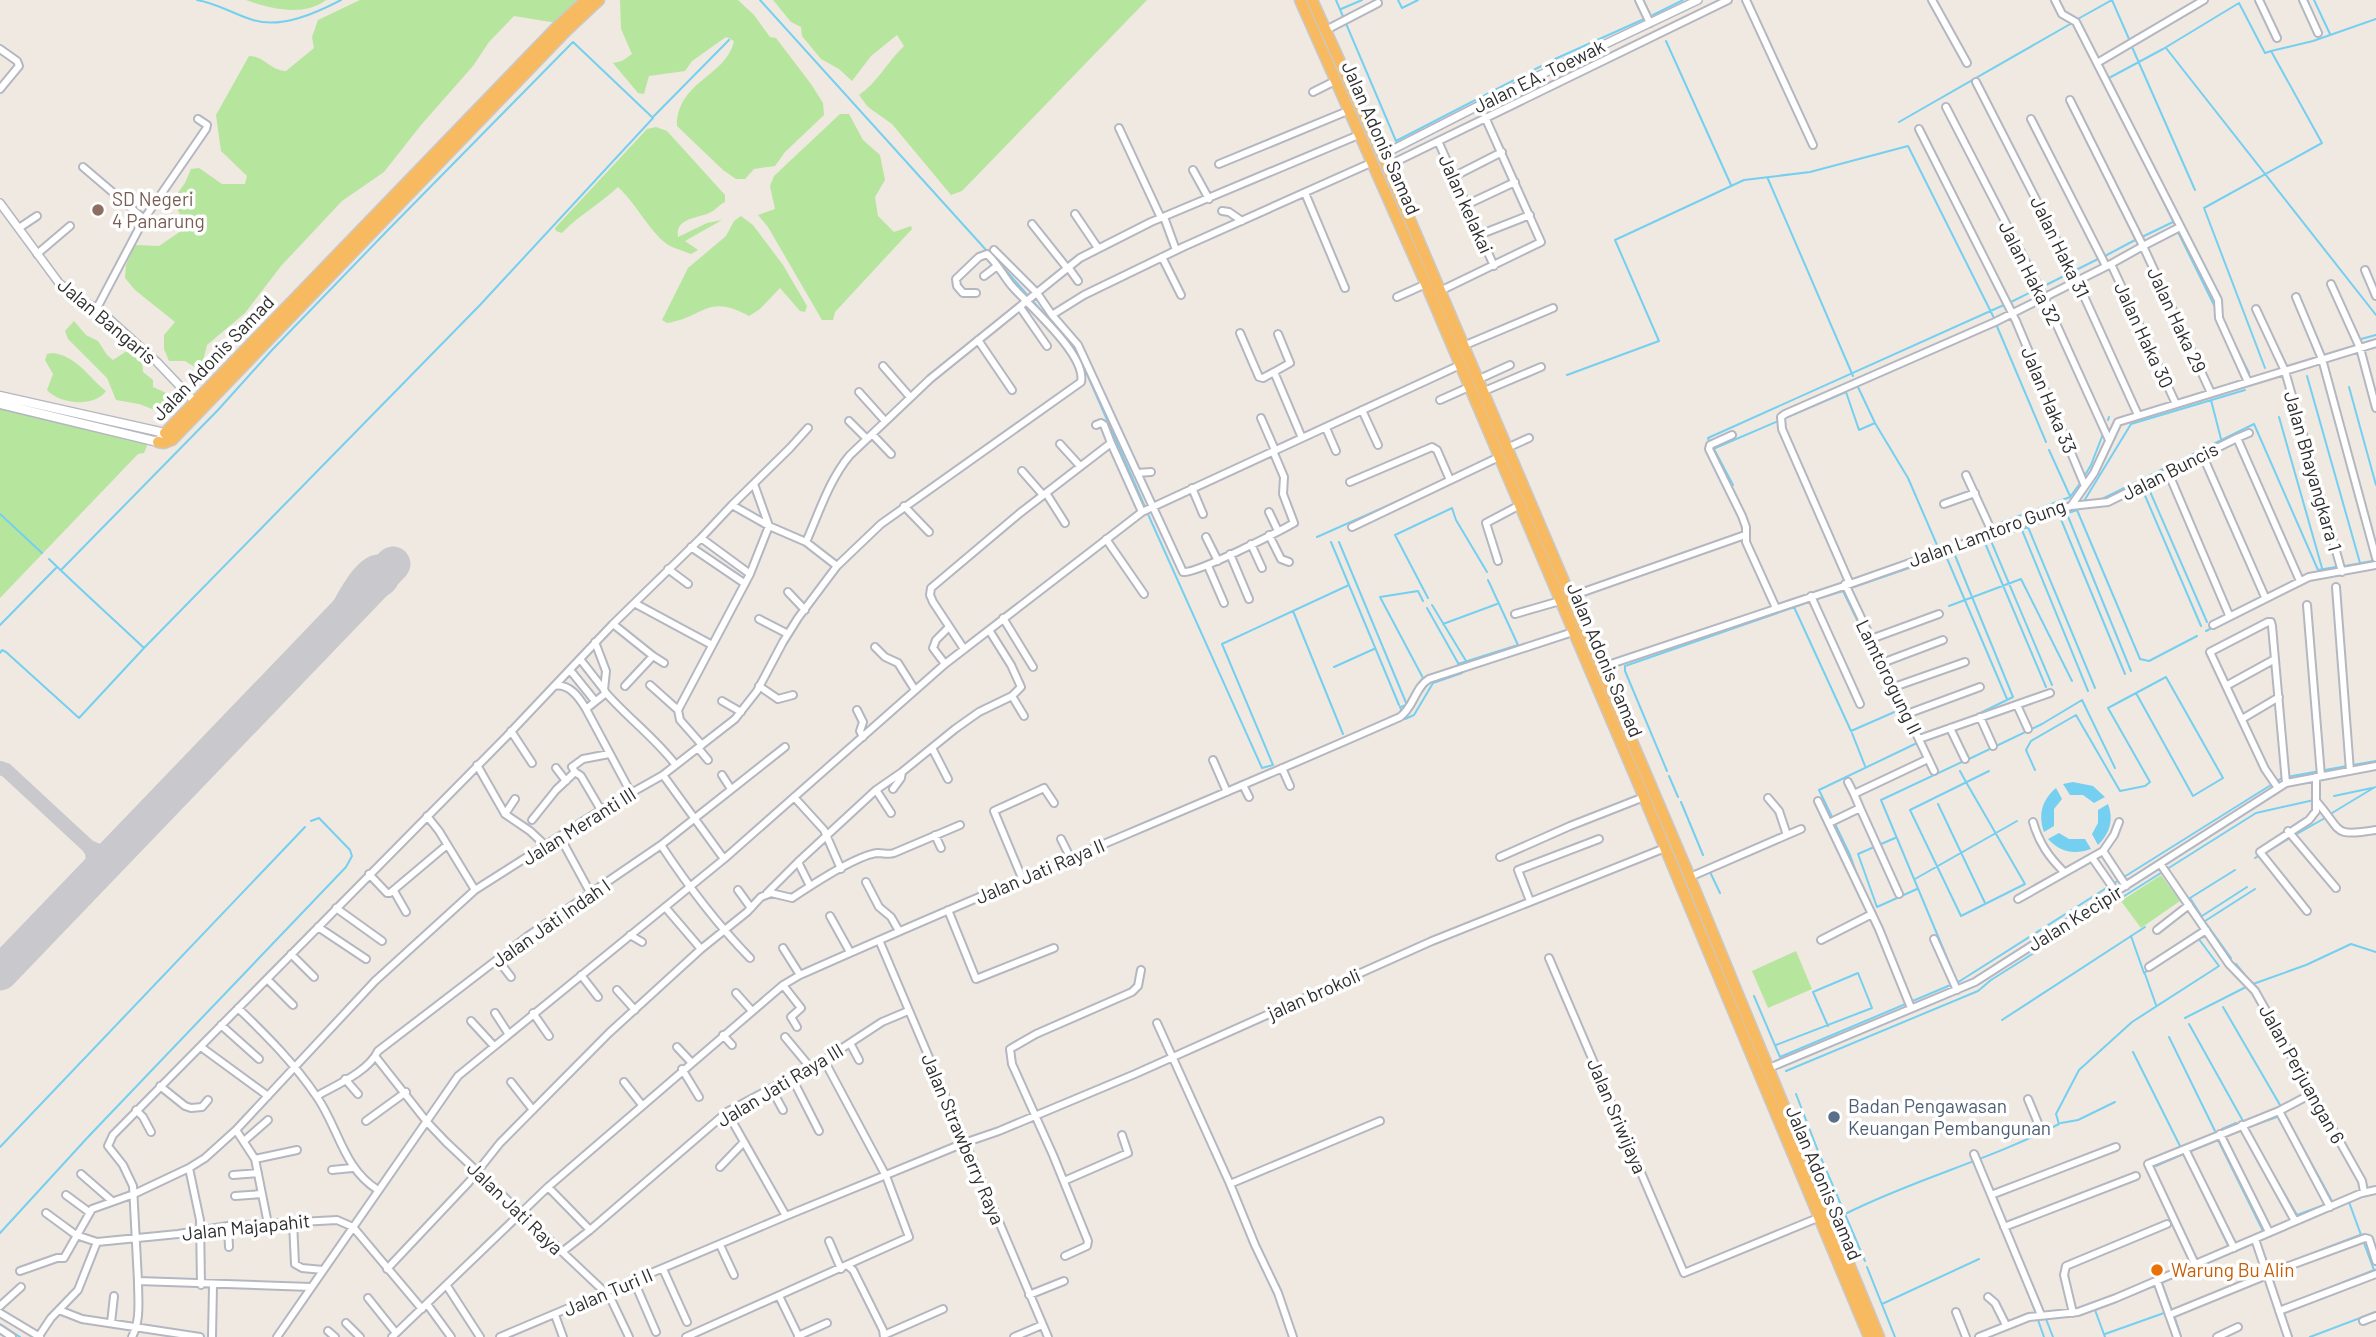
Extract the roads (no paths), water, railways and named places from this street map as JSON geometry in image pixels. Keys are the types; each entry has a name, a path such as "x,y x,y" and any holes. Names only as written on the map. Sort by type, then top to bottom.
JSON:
{"highway":[{"name":"Jalan Adonis Samad","path":"586,0 555,29 274,326 172,440 164,443 161,438 194,401 274,326 599,0"},
{"name":"Jalan Adonis Samad","path":"1300,0 1338,80 1348,93 1350,110 1377,159 1460,365 1473,384 1499,457 1565,599 1573,632 1665,848 1717,957 1820,1217 1847,1271 1869,1337"},
{"path":"1312,0 1377,159 1387,166 1466,345 1473,384 1486,390 1565,599 1599,668 1689,877 1717,957 1769,1068 1847,1271 1879,1337"}],"main road":[{"path":"0,396 161,438"},
{"path":"0,404 161,438"}],"street":[{"path":"1639,0 1650,23"},
{"name":"Jalan EA. Toewak","path":"1377,159 1517,86 1698,0"},
{"path":"1387,166 1728,0"},
{"path":"1746,0 1812,145"},
{"path":"1932,0 1967,63"},
{"path":"2055,0 2062,14 2075,22 2218,300 2219,316 2248,382"},
{"path":"2096,63 2204,0"},
{"path":"2259,0 2277,38"},
{"path":"2303,0 2318,33"},
{"path":"1326,30 1378,3"},
{"path":"0,49 19,66 0,89"},
{"path":"1313,92 1338,80"},
{"name":"Jalan Haka 31","path":"1976,82 2077,281 2138,415"},
{"path":"2031,119 2108,265 2143,246 2070,100"},
{"name":"Jalan Haka 32","path":"1946,107 2109,440"},
{"path":"1219,164 1350,110"},
{"path":"1442,289 1541,242 1503,152 1485,117"},
{"path":"97,308 144,219 206,129 207,125 198,119"},
{"path":"1119,128 1176,250"},
{"name":"Jalan Haka 33","path":"1919,128 2012,314 2085,486"},
{"path":"806,542 841,467 869,437 910,397 1067,268 1098,248 1162,218 1361,134"},
{"name":"Jalan kelakai","path":"1438,141 1494,266"},
{"path":"1453,177 1503,152"},
{"path":"1052,316 1084,295 1176,250 1377,159"},
{"path":"83,167 144,219"},
{"path":"1193,170 1209,199"},
{"path":"1466,205 1515,182"},
{"path":"1305,193 1345,288"},
{"name":"Jalan Bangaris","path":"0,203 62,286 97,308 157,362 194,401"},
{"path":"1223,211 1241,221"},
{"path":"1075,214 1098,248"},
{"path":"1479,235 1530,215"},
{"path":"19,228 37,216"},
{"path":"1032,224 1078,281"},
{"path":"37,254 70,226"},
{"name":"Jalan Haka 29","path":"2180,227 2143,246 2211,393"},
{"path":"995,250 1055,333 1045,343 1029,299"},
{"path":"976,293 963,293 957,286 956,279 987,254 1029,299 1052,316 1078,345 1137,472 1148,509"},
{"path":"1162,257 1181,295"},
{"name":"Jalan Haka 30","path":"2012,314 2108,265 2176,404"},
{"path":"984,276 997,266"},
{"path":"2365,270 2376,296"},
{"path":"1397,297 1426,284"},
{"path":"2331,284 2360,348 2376,408"},
{"path":"2296,297 2322,359 2376,558"},
{"path":"1466,345 1553,308"},
{"name":"Jalan Bhayangkara 1","path":"2256,309 2285,371 2342,572"},
{"name":"Lamtorogung II","path":"1934,771 1847,584 1782,429 1781,417 2012,314"},
{"name":"Jalan Meranti III","path":"89,1212 134,1194 205,1158 236,1130 375,981 475,890 601,810 663,775 741,712 788,634 837,566 904,506 1081,382 1082,376 1074,356 1055,333"},
{"path":"1240,333 1259,377 1263,378 1290,363 1278,334"},
{"path":"978,340 1012,390"},
{"name":"Jalan Lamtoro Gung","path":"1599,668 2071,506 2094,473 2118,422 2376,343"},
{"path":"277,1337 458,1076 724,859 945,664 1148,509 1460,365"},
{"path":"1440,400 1510,365"},
{"path":"883,366 910,397"},
{"path":"1486,390 1541,367"},
{"path":"1274,372 1303,438"},
{"path":"859,392 885,421"},
{"path":"1362,410 1378,444"},
{"path":"1096,425 1104,425 1111,443 1183,572 1189,573 1273,534 1294,521 1283,494 1284,477 1261,418"},
{"path":"849,421 891,454"},
{"path":"132,1337 137,1328 138,1281 134,1194 127,1172 108,1144 113,1135 808,428"},
{"path":"1326,428 1336,452"},
{"path":"2237,438 2249,433"},
{"path":"1732,435 1709,448 1742,516 1748,548 1776,608"},
{"name":"Jalan Buncis","path":"2071,506 2108,502 2237,438 2300,581"},
{"path":"1507,448 1525,440"},
{"path":"964,649 933,602 929,592 931,588 1111,443"},
{"path":"1060,444 1080,466"},
{"path":"1350,482 1432,447 1437,450 1450,481"},
{"path":"2202,454 2265,597"},
{"path":"1352,527 1499,457"},
{"path":"1022,471 1045,494 1065,523"},
{"path":"1137,472 1151,472"},
{"path":"2168,472 2229,615"},
{"path":"1966,475 1993,534"},
{"path":"678,710 750,574 769,526 754,484"},
{"path":"1192,488 1203,514"},
{"path":"1944,504 1975,493"},
{"path":"732,505 769,526 806,542 837,566"},
{"path":"1498,561 1486,523 1520,505"},
{"path":"904,506 929,532"},
{"path":"1269,512 1281,559 1289,562"},
{"path":"1266,525 1273,534"},
{"path":"1515,614 1745,535"},
{"path":"1206,537 1218,561"},
{"path":"701,538 750,574"},
{"path":"1106,539 1144,594"},
{"path":"1251,544 1262,568"},
{"path":"691,547 744,583"},
{"path":"1230,554 1249,599"},
{"path":"2213,625 2265,597 2319,574 2376,565"},
{"path":"1208,566 1224,603"},
{"path":"668,569 688,584"},
{"path":"2336,587 2349,767"},
{"path":"788,592 805,610"},
{"path":"1811,596 1860,704"},
{"path":"636,604 712,645"},
{"path":"2307,606 2319,772 2316,811 2309,820 2288,831 2260,852 2307,911"},
{"path":"1871,639 1939,614"},
{"path":"1003,618 1033,667"},
{"path":"759,619 788,634"},
{"path":"2275,784 2210,652 2268,622 2271,622 2272,626 2286,779"},
{"path":"613,624 664,663"},
{"path":"945,664 933,648 936,640 949,627"},
{"path":"387,1269 533,1110 635,1010 751,908 876,790 979,712 1012,696 1021,686 989,630"},
{"name":"Jalan Jati Raya II","path":"394,1335 548,1187 682,1069 783,985 850,952 1400,717 1409,710 1423,683 1429,679 1573,632"},
{"path":"1882,663 1943,640"},
{"path":"586,709 605,692 606,671 595,642"},
{"path":"875,647 885,657 898,663 915,690"},
{"path":"625,686 653,656"},
{"path":"580,659 605,692 676,764"},
{"path":"2226,686 2275,659"},
{"path":"1894,687 1965,662"},
{"path":"570,670 595,701"},
{"path":"650,685 678,710 680,720 708,760"},
{"path":"554,686 565,686 579,697 631,793"},
{"path":"759,686 778,699 793,695"},
{"path":"1907,714 1980,687"},
{"path":"1919,739 2050,693"},
{"path":"1012,696 1024,716"},
{"path":"2242,719 2279,698"},
{"path":"722,701 741,712"},
{"path":"2017,705 2028,729"},
{"path":"857,710 863,722 860,731 863,737"},
{"path":"1980,717 1993,746"},
{"path":"1950,728 1965,759"},
{"path":"511,731 532,763"},
{"name":"Jalan Jati Indah I","path":"317,1096 364,1067 378,1051 404,1030 528,936 661,845 785,747"},
{"path":"932,748 948,779"},
{"path":"601,810 581,776 572,767 583,759 609,754"},
{"path":"1854,794 1928,759"},
{"path":"1213,760 1227,792"},
{"path":"478,765 505,814 546,846"},
{"name":"Jalan Kecipir","path":"1769,1068 1909,1003 1954,985 1975,982 2116,891 2164,869 2275,784 2319,772 2376,766"},
{"path":"556,768 566,781"},
{"path":"1282,768 1290,786"},
{"path":"532,820 575,772"},
{"path":"894,789 902,772"},
{"path":"663,775 724,859"},
{"path":"722,775 731,789"},
{"path":"1848,782 1899,894"},
{"path":"1242,785 1249,797"},
{"path":"1022,878 995,810 1044,788 1054,803"},
{"path":"876,790 891,813"},
{"path":"794,797 828,836 841,869"},
{"path":"1500,857 1644,797"},
{"path":"1768,798 1779,811 1787,835"},
{"path":"505,814 515,799"},
{"path":"1818,800 1833,821 1909,1003"},
{"path":"2317,802 2343,833 2376,830"},
{"path":"1833,821 1860,808"},
{"path":"427,816 475,890"},
{"path":"2033,822 2043,848 2064,872"},
{"path":"2018,899 2064,872 2093,859 2103,851 2119,822"},
{"path":"767,893 792,898 841,869 876,853 894,853 960,825"},
{"path":"1689,877 1801,829"},
{"path":"2288,831 2336,888"},
{"path":"935,835 940,848"},
{"path":"560,837 591,894"},
{"path":"1061,839 1070,857"},
{"path":"1530,901 1518,870 1599,839"},
{"path":"369,874 387,893 394,891 447,845"},
{"path":"661,845 689,887 724,931 750,958"},
{"name":"jalan brokoli","path":"886,1176 999,1131 1432,941 1665,848"},
{"path":"2103,851 2126,886"},
{"path":"2093,859 2116,891"},
{"path":"798,862 810,886"},
{"name":"Jalan Perjuangan 6","path":"2164,869 2229,964 2255,991 2362,1181 2363,1192"},
{"path":"866,882 878,906 891,917 899,931"},
{"path":"738,890 751,908"},
{"path":"394,891 406,912"},
{"path":"2157,930 2189,905"},
{"path":"665,907 702,949"},
{"path":"337,908 382,941"},
{"path":"948,911 976,979 1055,948"},
{"path":"1821,940 1872,914"},
{"path":"830,916 850,952"},
{"path":"318,927 366,959"},
{"path":"2149,967 2206,930"},
{"path":"630,935 642,942"},
{"path":"1934,939 1954,985"},
{"name":"Jalan Strawberry Raya","path":"879,940 1048,1337"},
{"path":"783,948 800,975"},
{"path":"291,954 314,977"},
{"name":"Jalan Sriwijaya","path":"1549,958 1684,1273 1820,1217"},
{"path":"498,960 511,977"},
{"path":"1065,1256 1089,1244 1012,1063 1010,1049 1036,1034 1132,992 1138,986 1141,970"},
{"path":"581,975 598,997"},
{"path":"267,979 293,1005"},
{"path":"783,985 803,1011 791,1017 797,1027"},
{"path":"617,990 635,1010"},
{"path":"736,993 751,1011"},
{"path":"238,1008 290,1059 317,1096 352,1168 365,1182 378,1190"},
{"name":"Jalan Jati Raya III","path":"562,1252 727,1112 824,1060 882,1022 908,1011"},
{"path":"495,1013 508,1033"},
{"path":"533,1013 549,1036"},
{"path":"471,1021 493,1045"},
{"path":"1157,1023 1278,1293 1293,1337"},
{"path":"221,1025 259,1059"},
{"path":"723,1034 732,1045"},
{"path":"785,1037 810,1067"},
{"path":"850,1043 859,1060"},
{"path":"201,1047 268,1096"},
{"path":"677,1047 691,1062"},
{"name":"Jalan Jati Raya","path":"375,1056 427,1122 613,1301 629,1337"},
{"path":"686,1337 703,1334 909,1237 886,1176 824,1060"},
{"path":"682,1069 699,1097"},
{"path":"792,1077 819,1131"},
{"path":"345,1079 358,1094"},
{"path":"510,1082 533,1110"},
{"path":"624,1082 642,1105"},
{"path":"160,1086 188,1107 202,1107 208,1100"},
{"path":"772,1090 783,1110"},
{"path":"366,1121 406,1093"},
{"path":"2195,1264 2148,1164 2279,1111 2313,1093"},
{"path":"2028,1099 2040,1128"},
{"path":"136,1110 143,1116 151,1132"},
{"path":"2279,1111 2330,1206"},
{"path":"727,1112 786,1216"},
{"path":"244,1141 268,1120"},
{"path":"1230,1184 1380,1121"},
{"path":"2242,1125 2295,1221"},
{"path":"236,1130 255,1159 268,1224"},
{"path":"2220,1134 2269,1233"},
{"path":"1064,1181 1128,1153 1122,1135"},
{"path":"720,1167 743,1143"},
{"path":"1991,1195 2116,1147"},
{"path":"2185,1149 2234,1248"},
{"path":"255,1159 297,1150"},
{"path":"1974,1154 2041,1315"},
{"path":"189,1168 196,1195 200,1230 201,1285"},
{"path":"332,1170 352,1168"},
{"path":"233,1175 258,1173"},
{"path":"81,1174 112,1201"},
{"name":"Jalan Turi II","path":"500,1337 886,1176"},
{"path":"2004,1227 2136,1176"},
{"path":"548,1187 590,1230"},
{"path":"1979,1337 2006,1325 2041,1315 2073,1312 2116,1298 2363,1192 2376,1190"},
{"path":"234,1196 262,1194"},
{"path":"20,1271 64,1258 89,1212 66,1195"},
{"path":"0,1313 40,1337 59,1310 78,1290 97,1242 76,1235 46,1213"},
{"name":"Jalan Majapahit","path":"97,1242 228,1226 293,1222 333,1220 353,1227"},
{"path":"293,1222 295,1264 302,1268 323,1270"},
{"path":"2073,1312 2064,1275 2066,1266 2167,1224"},
{"path":"228,1226 229,1247"},
{"path":"353,1227 387,1269 451,1337"},
{"path":"2169,1315 2280,1269 2365,1238 2369,1239 2376,1261"},
{"path":"2255,1239 2288,1337"},
{"path":"829,1241 844,1268 853,1270 884,1336 943,1309"},
{"path":"718,1246 734,1275"},
{"path":"663,1269 687,1322"},
{"path":"2280,1269 2285,1279"},
{"path":"2279,1311 2376,1274"},
{"path":"138,1281 311,1287"},
{"path":"634,1281 656,1332"},
{"path":"1029,1295 1064,1281"},
{"path":"2157,1281 2177,1337"},
{"path":"212,1337 213,1285"},
{"path":"447,1286 480,1337"},
{"path":"0,1306 21,1287"},
{"path":"111,1323 114,1296"},
{"path":"779,1296 799,1337 827,1323"},
{"path":"1988,1297 1995,1303 2006,1325"},
{"path":"368,1298 394,1335"},
{"path":"59,1310 79,1318 201,1337"},
{"path":"1956,1312 1966,1337"},
{"path":"555,1315 564,1337"},
{"path":"2362,1321 2376,1316"},
{"path":"346,1323 360,1337"},
{"path":"1014,1337 1042,1325"},
{"path":"2217,1337 2238,1327"},
{"path":"0,1329 12,1337"},
{"path":"328,1331 335,1337"}],"water":[{"path":"2073,782 2093,786 2105,797 2094,803 2083,795 2070,795 2063,784"},
{"path":"2056,788 2062,799 2054,809 2054,826 2044,832 2042,808 2047,797"},
{"path":"2108,804 2110,826 2098,845 2092,834 2098,823 2098,810"},
{"path":"2059,833 2069,839 2085,839 2091,849 2073,852 2062,849 2048,839"}],"waterway":[{"path":"197,0 264,22 287,21 341,0"},
{"path":"760,0 987,251"},
{"path":"1336,0 1396,141 1555,59 1644,19"},
{"path":"1341,9 1362,0"},
{"path":"1398,0 1402,8 1418,0"},
{"path":"1653,15 1683,0"},
{"path":"2076,20 2112,0 2129,39"},
{"path":"2314,0 2330,34"},
{"path":"2136,133 2109,78 2239,3 2265,53 2271,51 2322,143 2204,208 2265,368"},
{"path":"2271,51 2313,41 2376,19"},
{"path":"1899,122 2072,23"},
{"path":"653,117 729,40"},
{"path":"1666,41 1731,185"},
{"path":"49,559 144,648 480,305 653,118 573,42 61,570"},
{"path":"2132,47 2195,190"},
{"path":"2166,48 2376,315"},
{"path":"2120,114 2175,225"},
{"path":"1567,375 1659,341 1615,240 1744,180 1810,172 1908,146 1994,318"},
{"path":"1768,179 1853,376"},
{"path":"2142,237 2173,222"},
{"path":"2177,230 2215,307"},
{"path":"2105,256 2137,239"},
{"path":"2042,287 2100,258"},
{"path":"1001,265 1077,351 1145,507"},
{"path":"2011,302 2037,289"},
{"path":"1709,441 1708,438 2006,304"},
{"path":"1996,324 2046,442"},
{"path":"2361,339 2376,335"},
{"path":"2234,343 2249,373"},
{"path":"2307,376 2360,563"},
{"path":"1857,385 1875,423"},
{"path":"2349,387 2376,485"},
{"path":"2095,500 2084,501 2131,424 2245,390"},
{"path":"1713,449 1846,392 1859,430 1875,423 1908,478 1937,545"},
{"path":"2211,400 2221,439"},
{"path":"2279,417 2322,568"},
{"path":"2100,500 2254,424 2318,570 2336,567"},
{"path":"2084,477 2103,434"},
{"path":"1714,449 1733,485"},
{"path":"2049,450 2070,496"},
{"path":"2000,523 2070,497 2081,482"},
{"path":"2148,487 2207,622"},
{"path":"2143,491 2201,626"},
{"path":"1317,537 1416,493"},
{"path":"1428,598 1395,535 1452,508 1456,520 1487,572"},
{"path":"1851,588 2077,510 2140,659 2149,661 2197,636"},
{"path":"1147,512 1262,768 1273,765 1222,644 1349,585"},
{"path":"0,514 42,553"},
{"path":"2067,514 2131,671"},
{"path":"2060,517 2125,674"},
{"path":"2028,527 2095,688"},
{"path":"2022,530 2088,691"},
{"path":"1991,541 2052,685"},
{"path":"1331,542 1399,705"},
{"path":"1339,542 1407,705 1400,707 1402,712"},
{"path":"1985,543 2046,687"},
{"path":"1954,553 2013,697 1972,717"},
{"path":"1946,556 2007,699"},
{"path":"2345,566 2372,561"},
{"path":"0,625 56,568"},
{"path":"1949,606 2021,579 2072,681"},
{"path":"1459,666 1458,664 1518,645 1488,580"},
{"path":"1423,601 1418,591 1380,597 1423,678"},
{"path":"1817,599 1843,591 1917,743 1819,790 1833,819"},
{"path":"1667,771 1625,666 1809,602"},
{"path":"1443,624 1497,604"},
{"path":"1432,605 1466,661"},
{"path":"1794,607 1851,731 1899,710"},
{"path":"1427,608 1458,663"},
{"path":"1293,611 1343,734"},
{"path":"2206,631 2210,629"},
{"path":"0,653 2,650 6,652 79,718 144,648"},
{"path":"1334,667 1374,649"},
{"path":"1404,717 1405,719 1414,715 1433,683 1462,673 1461,671"},
{"path":"2035,770 2026,750 2031,741 2076,715 2120,791 2145,786 2150,782 2108,708 2166,677 2223,778 2193,796 2136,693"},
{"path":"1969,759 2042,724 2082,700 2115,768"},
{"path":"1852,733 1865,766"},
{"path":"1955,977 1881,800 1964,761"},
{"path":"2353,765 2376,761"},
{"path":"2287,777 2347,766"},
{"path":"1960,771 1966,782 2025,884 1961,916 1910,810 1989,771"},
{"path":"1669,776 1678,797"},
{"path":"2124,877 2282,778"},
{"path":"2332,813 2375,787"},
{"path":"2334,796 2372,788"},
{"path":"1786,1071 1978,991 1991,980 2256,813 2314,800"},
{"path":"1681,802 1703,855"},
{"path":"1938,804 1985,903"},
{"path":"0,1233 346,867 352,856 350,850 319,818 311,821"},
{"path":"2295,835 2325,818"},
{"path":"1915,879 2017,821"},
{"path":"1835,824 1859,880"},
{"path":"0,1147 305,827"},
{"path":"1895,838 1858,854 1877,907 1917,889"},
{"path":"2265,853 2290,838"},
{"path":"2255,858 2260,855"},
{"path":"2202,917 2190,898 2235,870"},
{"path":"1710,872 1720,893"},
{"path":"1754,996 1780,1057 1960,981 2119,880"},
{"path":"2202,916 2247,887"},
{"path":"2205,921 2255,889"},
{"path":"2205,922 2231,958"},
{"path":"2002,1020 2145,927"},
{"path":"2131,936 2144,973 2152,968"},
{"path":"1845,1214 2059,1124 2056,1114 2079,1070 2132,1022 2219,966 2198,938"},
{"path":"2253,984 2306,965 2351,944 2376,952"},
{"path":"2236,964 2261,995 2312,1084"},
{"path":"1776,1045 1872,1008 1858,973 1813,992 1828,1026"},
{"path":"2145,974 2156,1005"},
{"path":"2185,1018 2246,987"},
{"path":"2223,1007 2280,1105"},
{"path":"2189,1024 2243,1121"},
{"path":"2169,1037 2215,1131"},
{"path":"2133,1052 2180,1146"},
{"path":"1796,1094 1865,1261"},
{"path":"2061,1123 2078,1120 2115,1102"},
{"path":"2284,1113 2332,1201"},
{"path":"2246,1128 2277,1117"},
{"path":"2222,1129 2236,1123"},
{"path":"2226,1136 2240,1131"},
{"path":"2218,1140 2263,1231"},
{"path":"2191,1151 2218,1140"},
{"path":"2259,1150 2297,1215 2324,1205"},
{"path":"2156,1166 2183,1154"},
{"path":"2184,1154 2228,1245"},
{"path":"2258,1241 2349,1202 2361,1235"},
{"path":"2009,1229 2043,1310"},
{"path":"2287,1263 2360,1235"},
{"path":"2364,1243 2374,1270"},
{"path":"2161,1283 2252,1244"},
{"path":"2260,1245 2270,1269"},
{"path":"1882,1304 1979,1259"},
{"path":"1867,1267 1895,1337"},
{"path":"2281,1307 2374,1270"},
{"path":"2172,1310 2262,1273"},
{"path":"2272,1277 2281,1306"},
{"path":"2162,1283 2172,1311"},
{"path":"2105,1337 2095,1310 2154,1286"},
{"path":"2028,1292 2035,1311"},
{"path":"2310,1337 2376,1312"},
{"path":"2105,1334 2164,1313"},
{"path":"2284,1314 2292,1337"},
{"path":"2175,1318 2181,1337"},
{"path":"2046,1319 2053,1337"},
{"path":"2038,1320 2044,1337"},
{"path":"0,1324 20,1337"}],"place":[{"name":"SD Negeri 4 Panarung","path":"98,210"},
{"name":"Badan Pengawasan Keuangan Pembangunan","path":"1834,1117"},
{"name":"Warung Bu Alin","path":"2157,1270"}]}
